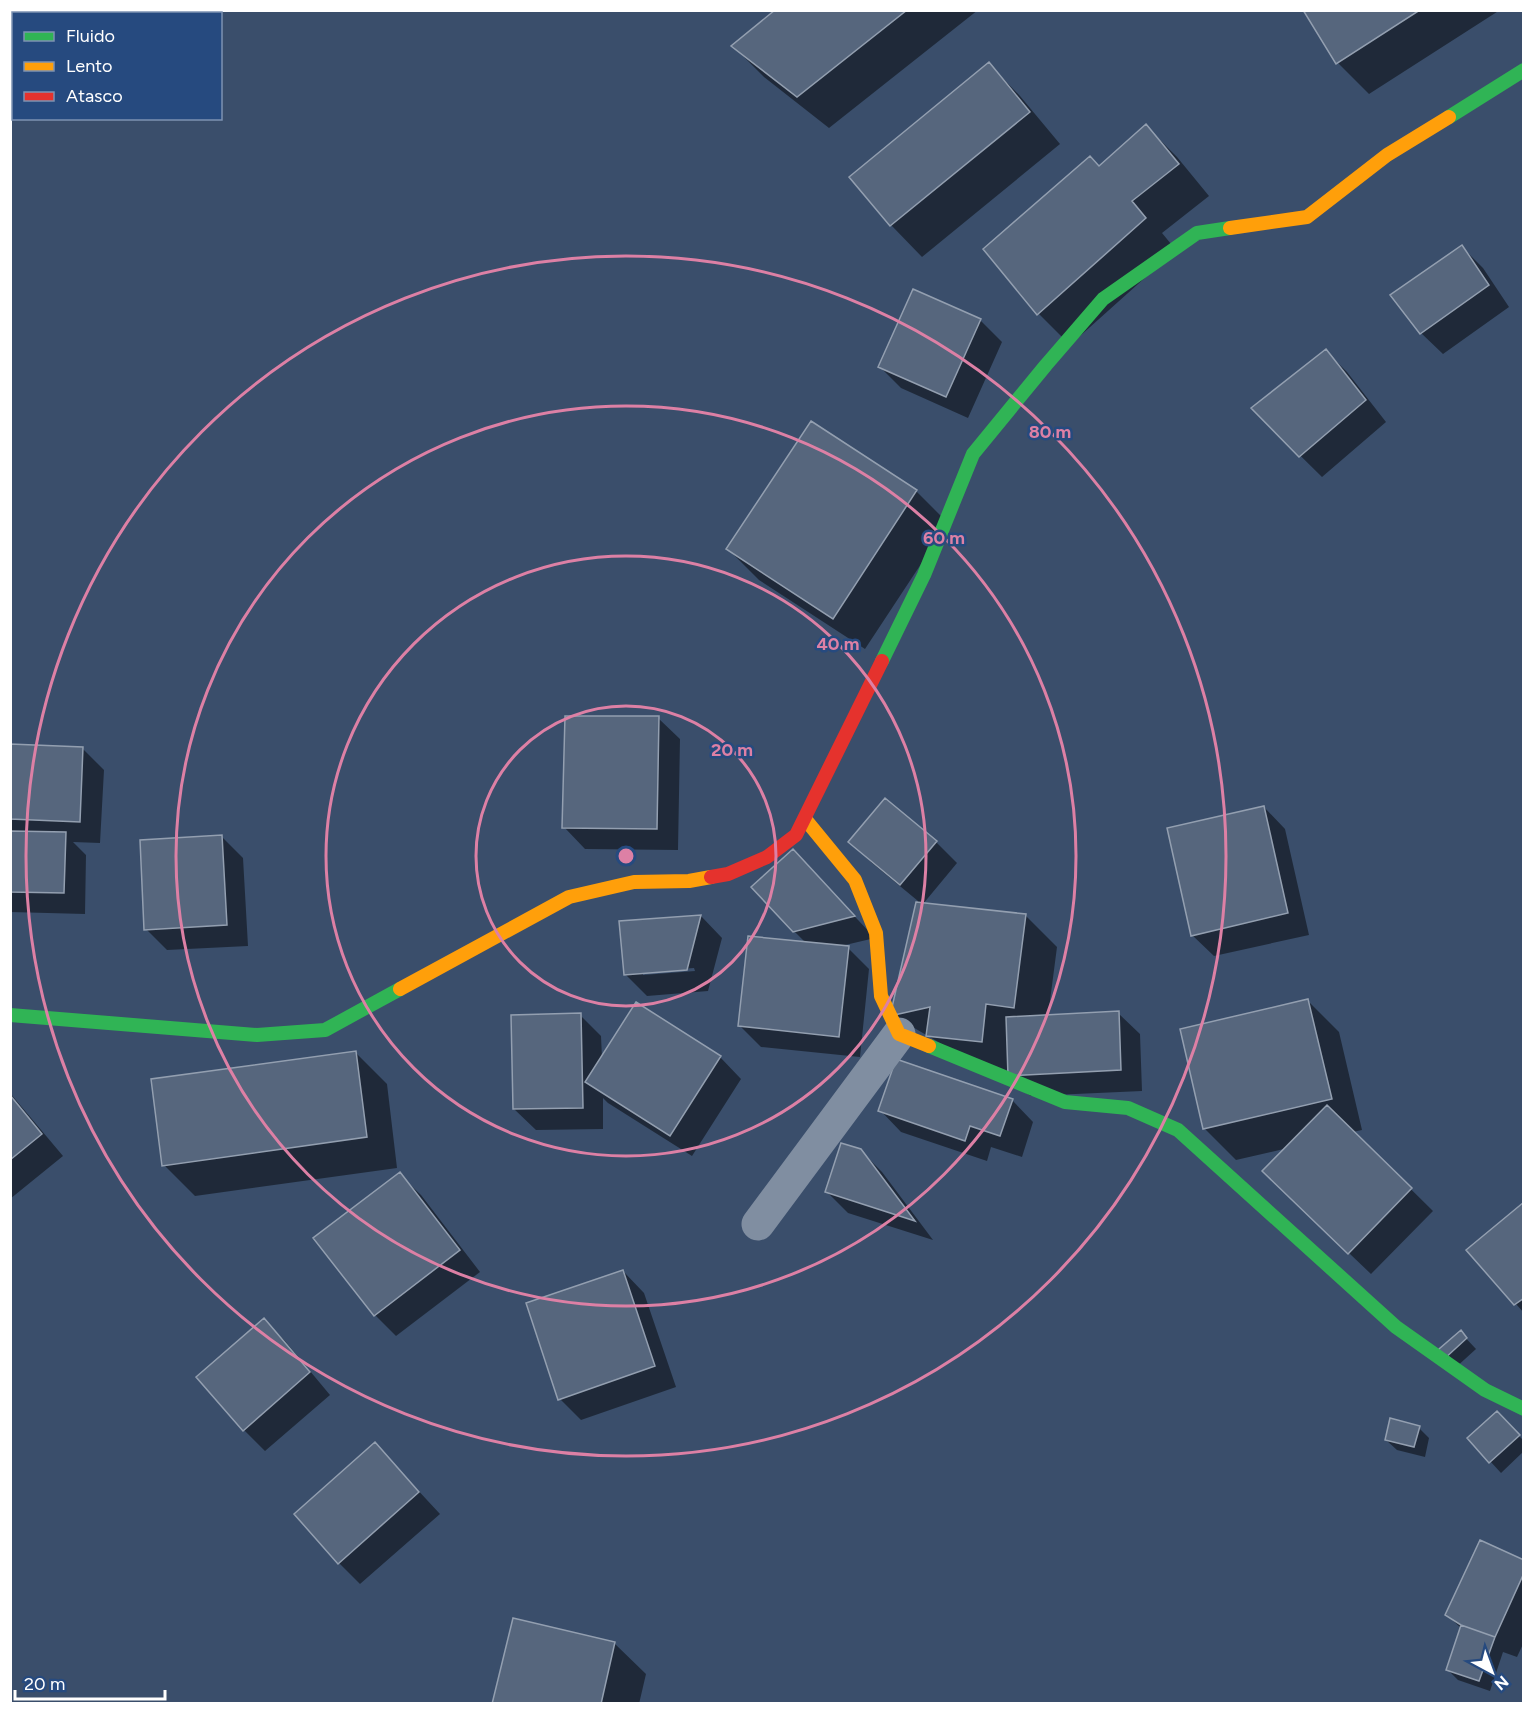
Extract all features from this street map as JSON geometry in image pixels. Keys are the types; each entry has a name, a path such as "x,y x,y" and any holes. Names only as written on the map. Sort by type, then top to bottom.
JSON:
{"street":[{"path":"10,1015 257,1035 325,1030 569,897 634,882 689,881 728,874 767,857 796,835 805,819 924,575 973,454 1103,299 1197,233 1307,217 1387,155 1524,70"},
{"path":"805,819 855,880 876,933 881,996 899,1034 1065,1102 1128,1108 1178,1130 1396,1327 1485,1390 1524,1408"},
{"path":"758,1224 899,1034"}],"building":[{"path":"775,10 907,10 797,97 731,46"},
{"path":"1303,10 1420,10 1336,64"},
{"path":"989,62 1030,112 890,226 849,177"},
{"path":"1146,124 1179,164 1132,201 1146,218 1037,315 983,249 1090,156 1099,166"},
{"path":"1462,245 1489,285 1420,334 1390,295"},
{"path":"913,289 981,319 946,397 878,367"},
{"path":"1326,349 1366,400 1299,457 1251,408"},
{"path":"811,421 917,490 833,619 726,549"},
{"path":"565,716 659,716 657,829 562,828"},
{"path":"10,744 83,747 80,822 10,819"},
{"path":"885,798 937,841 900,885 848,842"},
{"path":"1264,806 1288,913 1191,936 1167,828"},
{"path":"10,831 66,832 64,893 10,892"},
{"path":"222,835 227,925 144,930 140,840"},
{"path":"793,849 855,916 793,932 751,887"},
{"path":"916,902 1026,914 1014,1008 986,1004 982,1042 926,1036 930,1007 890,1016"},
{"path":"701,915 687,970 624,975 619,921"},
{"path":"748,936 849,946 839,1037 738,1026"},
{"path":"1308,999 1332,1099 1203,1129 1180,1029"},
{"path":"636,1002 721,1056 670,1136 585,1082"},
{"path":"1119,1011 1121,1070 1008,1076 1006,1017"},
{"path":"581,1013 583,1108 513,1109 511,1015"},
{"path":"356,1051 367,1137 162,1166 151,1079"},
{"path":"896,1059 1013,1099 1000,1136 970,1126 965,1141 878,1111"},
{"path":"10,1095 42,1134 10,1160"},
{"path":"1327,1105 1412,1188 1348,1254 1262,1171"},
{"path":"841,1143 861,1149 915,1221 825,1192"},
{"path":"400,1172 460,1250 374,1316 313,1238"},
{"path":"1524,1202 1524,1298 1514,1305 1466,1250"},
{"path":"623,1270 655,1366 558,1400 526,1303"},
{"path":"264,1318 310,1372 243,1431 196,1377"},
{"path":"1461,1330 1467,1338 1443,1360 1439,1349"},
{"path":"1497,1411 1520,1435 1489,1463 1467,1438"},
{"path":"1390,1418 1420,1426 1414,1447 1385,1440"},
{"path":"375,1442 419,1492 338,1564 294,1514"},
{"path":"1480,1540 1524,1560 1524,1573 1495,1637 1461,1625 1445,1615"},
{"path":"513,1618 615,1642 601,1704 492,1704"},
{"path":"1461,1625 1495,1637 1479,1681 1446,1670"}],"traffic: fast":[{"path":"1449,117 1524,70"},
{"path":"882,661 924,575 973,454 1103,299 1197,233 1230,228"},
{"path":"10,1015 257,1035 325,1030 400,989"},
{"path":"929,1046 1065,1102 1128,1108 1178,1130 1396,1327 1485,1390 1524,1409"}],"traffic: slow":[{"path":"1230,228 1307,217 1387,155 1449,117"},
{"path":"805,819 855,880 876,933 881,996 899,1034 929,1046"},
{"path":"400,989 569,897 634,882 689,881 711,877"}],"traffic: jam":[{"path":"711,877 728,874 767,857 796,835 882,661"}]}
